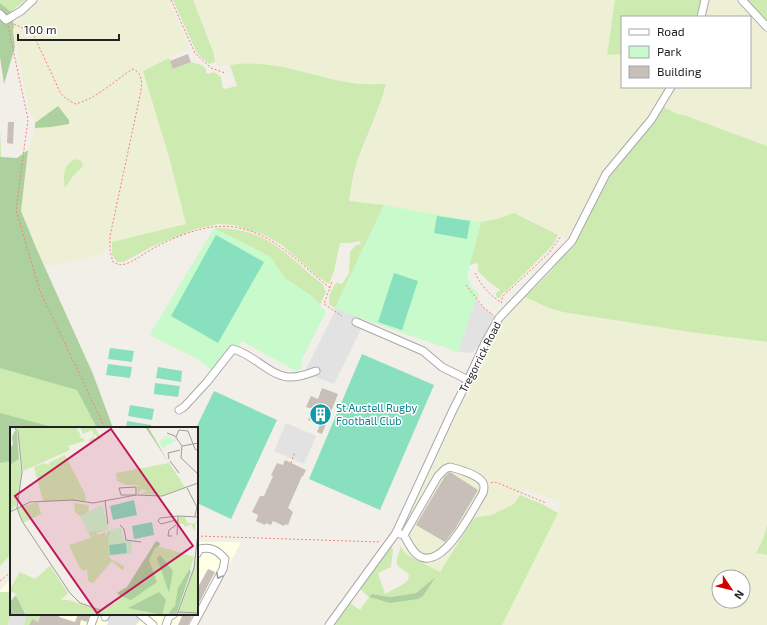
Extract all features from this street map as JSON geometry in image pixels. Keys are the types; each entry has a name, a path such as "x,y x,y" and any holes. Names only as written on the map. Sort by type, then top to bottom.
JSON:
{"street":[{"path":"0,14 6,20 33,0"},
{"path":"701,16 705,0"},
{"path":"742,0 767,27"},
{"name":"Tregorrick Road","path":"329,625 396,533 485,343 499,318 572,241 606,174 651,120 670,88"},
{"path":"356,322 423,351 442,367 468,380"},
{"path":"179,410 184,407 207,382 233,349 242,352 278,374 289,377 300,377 316,371"},
{"path":"396,533 404,536 420,557 436,557 450,544 483,493 484,486 482,481 465,472 450,467 444,469 438,476 404,536"},
{"path":"193,625 223,569 225,559 215,550 206,548 200,549 198,553"},
{"path":"91,625 95,615"},
{"path":"143,615 153,625"},
{"path":"166,625 170,615"}],"path":[{"path":"171,0 195,53 211,68 225,73"},
{"path":"6,20 31,32 60,92 75,104 95,96 133,69 139,73 141,79 140,92 130,147 110,236 110,251 114,262 123,265 152,248 198,229 217,226 233,227 247,230 274,242 298,260 330,288"},
{"path":"6,20 28,119 16,210 40,290 105,427"},
{"path":"501,302 503,296 549,253 561,236"},
{"path":"475,273 481,284 501,302 506,311"},
{"path":"332,282 324,304 342,316"},
{"path":"466,285 484,308 499,318"},
{"path":"291,463 295,452"},
{"path":"484,486 494,482 498,483 546,503"},
{"path":"198,536 389,543"},
{"path":"0,581 10,573"}],"shaded area":[{"path":"40,0 168,0 187,41 188,49 144,71 169,157 186,224 112,242 101,255 44,267 21,211 28,150 35,128 69,124 58,106 35,123 30,112 13,30 17,21","holes":["77,159 83,166 73,176 68,184 69,162"]},
{"path":"193,0 615,0 607,55 621,54 621,88 665,88 648,118 611,162 578,221 566,238 541,227 524,217 481,222 384,205 348,201 358,160 374,123 386,85 346,82 290,68 269,65 247,63 219,66 216,64 214,54"},
{"path":"709,0 736,0 751,16 706,16"},
{"path":"751,16 767,34 767,146 684,115 677,114 662,106 674,88 751,88"},
{"path":"525,297 549,308 563,312 767,342 767,525 763,539 756,553 767,555 767,625 502,625 562,503 525,489 514,504 492,515 478,517 470,523 440,572 407,555 400,530 439,453 464,399 470,395 470,388 490,341 505,319"},
{"path":"476,299 484,308 495,316 494,319 479,345 472,353 458,352"},
{"path":"335,308 362,319 360,331 334,384 308,374 306,369 334,313"},
{"path":"286,423 316,436 304,464 274,451"},
{"path":"198,542 241,542 198,625 0,625 0,590 10,580 10,615 198,615"},
{"path":"10,615 25,615 24,625 8,625"},
{"path":"110,615 143,615 136,624 137,625 107,625"}],"green space":[{"path":"0,0 25,0 11,12 0,3"},
{"path":"173,0 193,0 214,54 215,62 209,64 196,51"},
{"path":"615,0 701,0 696,16 621,16 621,54 607,55"},
{"path":"747,0 767,0 767,22"},
{"path":"0,3 11,12 14,26 15,47 4,84 0,57"},
{"path":"169,58 174,69 191,62 202,65 206,69 206,73 209,74 214,72 221,77 222,86 224,89 237,86 230,65 246,64 261,64 289,68 351,83 386,84 380,104 356,164 349,201 384,205 335,308 329,303 331,291 336,283 342,284 349,273 350,252 356,245 361,244 360,241 340,243 334,271 329,284 318,277 282,245 264,235 233,225 219,224 196,229 151,247 124,262 117,262 112,255 112,242 186,224 169,157 143,71"},
{"path":"58,106 69,120 69,124 35,128 35,123"},
{"path":"662,106 677,114 684,115 767,146 767,342 690,332 563,312 549,308 525,297 551,271 579,235 609,178"},
{"path":"0,128 2,174 100,427 10,427 10,555 0,566"},
{"path":"28,150 21,211 93,374 113,427 96,427 77,390 0,368 0,157 17,158"},
{"path":"77,159 81,161 83,166 73,176 65,188 65,170 69,163"},
{"path":"384,205 481,222 467,276 471,286 479,294 458,352 362,319 335,308"},
{"path":"514,213 558,235 553,245 507,291 503,293 500,298 496,297 496,293 500,290 478,271 478,264 475,263 469,266 481,222 497,219"},
{"path":"437,216 470,221 467,239 434,233"},
{"path":"214,228 244,231 256,235 278,247 323,285 326,292 320,305 314,298 285,278 277,268"},
{"path":"214,228 271,257 285,278 314,298 326,312 301,361 302,369 296,371 242,341 238,348 214,372 196,358 155,338 150,334"},
{"path":"216,235 264,262 218,343 171,316"},
{"path":"394,273 418,281 402,330 378,322"},
{"path":"110,348 134,351 132,362 108,359"},
{"path":"362,354 434,385 380,510 309,479"},
{"path":"108,364 132,367 130,378 106,375"},
{"path":"158,367 182,371 181,382 156,378"},
{"path":"155,383 180,386 178,397 154,394"},
{"path":"214,391 277,420 231,519 198,503 198,427 196,427"},
{"path":"130,405 154,409 152,420 128,416"},
{"path":"0,413 52,427 10,427 10,461 0,463"},
{"path":"127,421 151,425 151,427 126,427"},
{"path":"520,495 542,504 558,513 502,625 333,625 350,603 360,610 369,597 360,589 391,546 393,550 391,567 378,573 385,594 408,580 409,575 398,566 397,563 400,546 407,555 440,572 473,519 492,515 514,504","holes":["436,578 423,596 377,600 372,594 391,597 416,593"]},
{"path":"767,525 767,555 756,553 763,539"},
{"path":"436,577 423,596 418,599 390,603 369,597 372,594 391,597 416,593"},
{"path":"10,591 10,615 8,625 0,625 0,592"},
{"path":"25,615 41,615 38,622 32,619 29,625 24,625"}],"building":[{"path":"188,54 191,62 173,69 170,61"},
{"path":"8,122 14,122 13,144 7,143"},
{"name":"St Austell Rugby Football Club","path":"322,388 338,394 322,434 317,432 320,425 308,420 313,409 306,407 311,396 318,399"},
{"path":"285,460 306,470 288,508 293,512 288,525 285,524 284,526 273,521 271,525 266,523 265,525 256,521 258,515 252,512 260,496 264,496 277,463 283,465"},
{"path":"450,472 478,490 455,529 445,542 416,525 445,476"},
{"path":"208,569 215,572 198,605 198,587"},
{"path":"41,615 60,615 59,617 75,622 78,615 90,615 87,622 81,620 80,625 29,625 32,619 38,622"},
{"path":"183,615 193,615 188,625 178,625"}],"place":[{"name":"St Austell Rugby Football Club","path":"320,414"}]}
